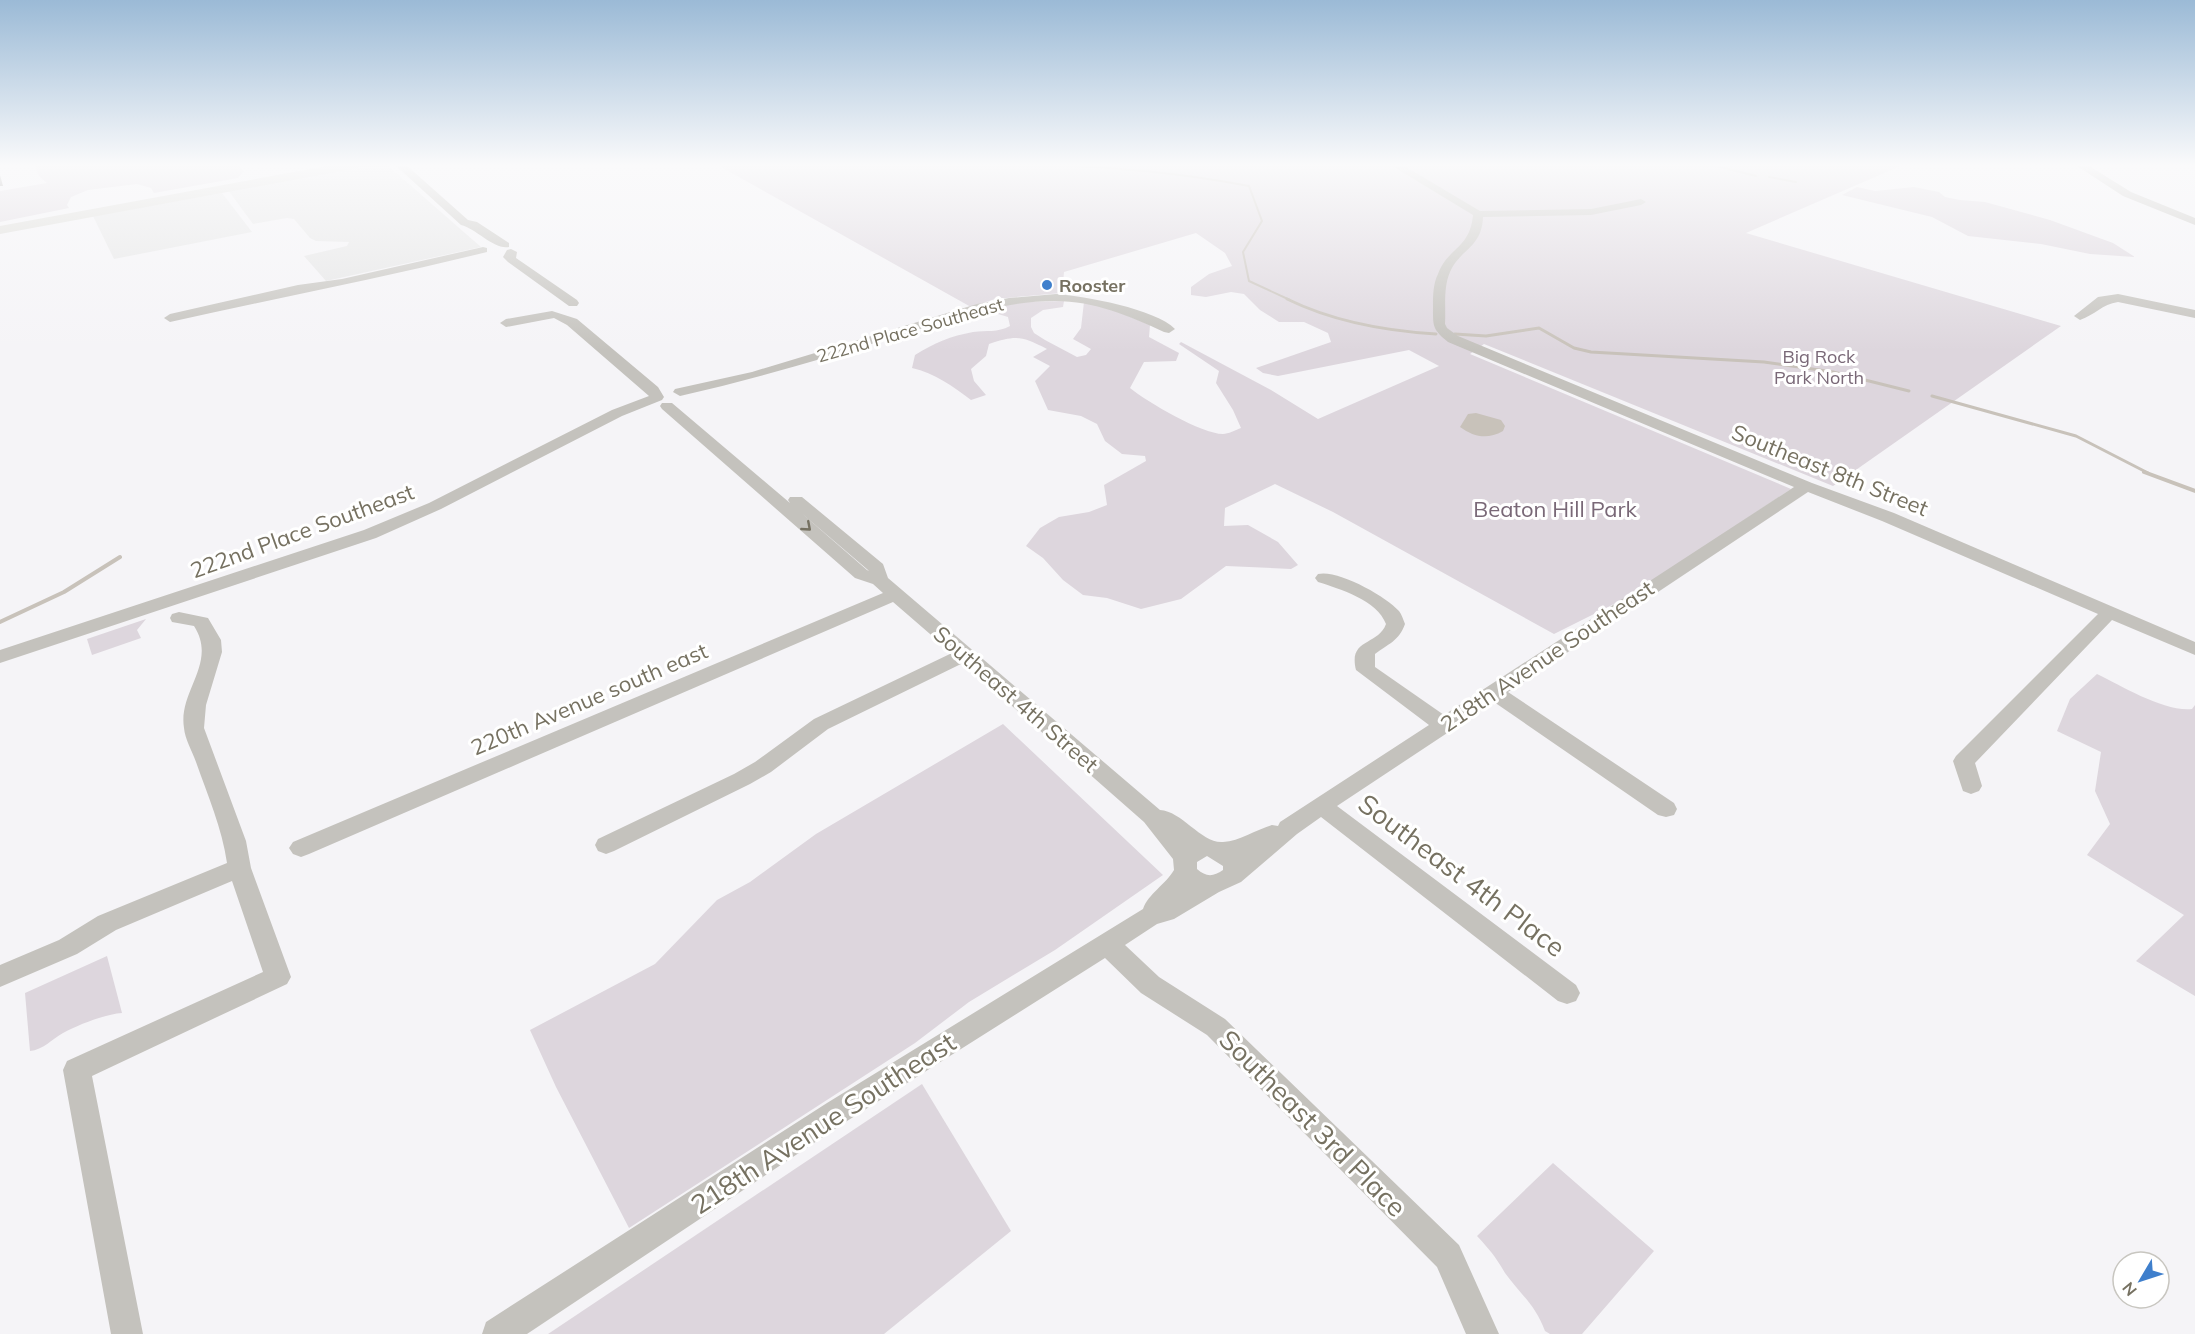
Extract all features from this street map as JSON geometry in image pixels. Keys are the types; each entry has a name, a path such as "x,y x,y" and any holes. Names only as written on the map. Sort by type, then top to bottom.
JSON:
{"street":[{"name":"Southeast 4th Street","path":"464,226 484,239 490,254 545,294 551,300 553,312 572,322 653,390 670,399"},
{"name":"Southeast 4th Street","path":"476,226 508,248 512,260 576,307 582,320 661,385 670,399 708,439 861,574 879,580 1153,817 1156,824 1180,850 1185,865"},
{"name":"Southeast 8th Street","path":"1478,226 1473,239 1443,276 1439,324 1447,335 1806,486 1888,517 2195,649"},
{"path":"170,318 298,289 342,283 445,260 490,254 508,248"},
{"name":"222nd Place Southeast","path":"0,657 318,553 381,530 435,506 607,419 981,306 1019,299 1053,297 1098,301 1169,329"},
{"path":"2080,316 2102,300 2118,298 2195,314"},
{"path":"553,312 576,307"},
{"name":"218th Avenue Southeast","path":"498,1334 837,1112 1151,916 1162,915 1184,900 1222,880 1286,832 1288,828 1806,486"},
{"path":"1324,578 1352,588 1392,614 1396,622 1393,632 1366,651 1364,658 1366,670 1443,725"},
{"name":"220th Avenue south east","path":"301,848 895,594"},
{"path":"1971,786 1964,761 2109,613"},
{"path":"127,1334 77,1070 278,977 238,868 235,841 194,728 193,712 209,665 212,641 201,622 179,618"},
{"path":"606,845 742,779 763,767 820,724 964,655"},
{"path":"1492,692 1666,809"},
{"name":"Southeast 4th Place","path":"1321,806 1567,993"},
{"name":"Southeast 4th Street","path":"1153,817 1162,818 1213,849"},
{"name":"218th Avenue Southeast","path":"1213,849 1250,844 1279,828 1288,828"},
{"path":"1196,849 1213,849 1233,864 1222,880 1193,880 1185,865 1196,849"},
{"name":"218th Avenue Southeast","path":"1151,916 1153,909 1177,886 1185,865"},
{"path":"0,976 68,946 107,923 238,868"},
{"name":"Southeast 3rd Place","path":"1107,944 1150,985 1216,1027 1448,1256 1483,1334"}],"shaded area":[{"path":"98,226 248,226 252,232 114,259"},
{"path":"300,226 457,226 481,247 326,281 304,256 347,246 349,242 316,241 310,238"},
{"path":"1476,413 1501,420 1505,426 1503,431 1492,436 1481,436 1460,427 1468,414"}],"green space":[{"path":"827,226 1762,226 1746,233 2061,326 1833,486 1484,344 1470,354 1791,489 1630,596 1554,634 1333,512 1275,484 1225,508 1224,526 1248,525 1278,542 1298,565 1291,569 1226,566 1181,599 1141,609 1107,598 1083,595 1063,580 1043,558 1026,546 1040,528 1059,517 1089,512 1107,505 1104,485 1146,461 1145,456 1122,454 1105,441 1097,424 1081,416 1048,410 1035,381 1050,366 1033,357 1047,349 1031,341 1013,338 989,344 986,356 971,369 974,381 986,395 971,400 936,377 912,368 915,355 957,336 1010,326 1008,317 988,311 990,307 1019,302 1064,301 1063,307 1043,310 1031,318 1031,327 1034,333 1077,357 1086,355 1091,349 1073,339 1081,328 1084,302 1102,305 1150,325 1149,337 1179,353 1176,361 1144,362 1130,388 1161,409 1189,423 1214,433 1223,434 1241,428 1216,383 1219,371 1179,344 1181,342 1271,390 1318,419 1439,366 1409,350 1278,376 1263,373 1256,368 1331,342 1328,333 1304,322 1279,322 1260,310 1244,294 1231,292 1206,297 1191,295 1191,287 1209,274 1232,266 1225,253 1196,233 1064,272 1062,293 995,299 971,307"},
{"path":"1950,226 2067,226 2113,243 2135,257 2090,254 2041,244 1968,236"},
{"path":"146,619 137,630 141,638 92,655 87,639"},
{"path":"2097,674 2156,702 2181,709 2192,709 2195,705 2195,996 2136,961 2184,915 2087,855 2110,824 2095,791 2101,752 2057,731 2070,699"},
{"path":"1003,724 1163,875 1055,950 969,1002 915,1043 629,1228 556,1087 530,1030 655,964 717,900 750,882 816,834"},
{"path":"107,956 122,1013 84,1023 63,1033 39,1049 30,1051 25,993"},
{"path":"922,1084 1011,1231 884,1334 548,1334"},
{"path":"1553,1163 1654,1251 1582,1334 1550,1334 1545,1331 1532,1306 1477,1236"}],"waterway":[{"path":"1259,226 1243,252 1249,281 1290,300"},
{"path":"1287,299 1304,307 1360,324 1436,334"},
{"path":"1455,334 1486,336 1539,328 1574,348 1591,352 1764,362 1833,372 1909,391"},
{"path":"1932,396 2076,436 2148,473"},
{"path":"2144,472 2195,491"},
{"path":"0,622 64,592 120,557"}],"place":[{"name":"Rooster","path":"1047,285"}],"park label":[{"name":"Big Rock Park North","path":"1819,366"},
{"name":"Beaton Hill Park","path":"1555,509"}]}
